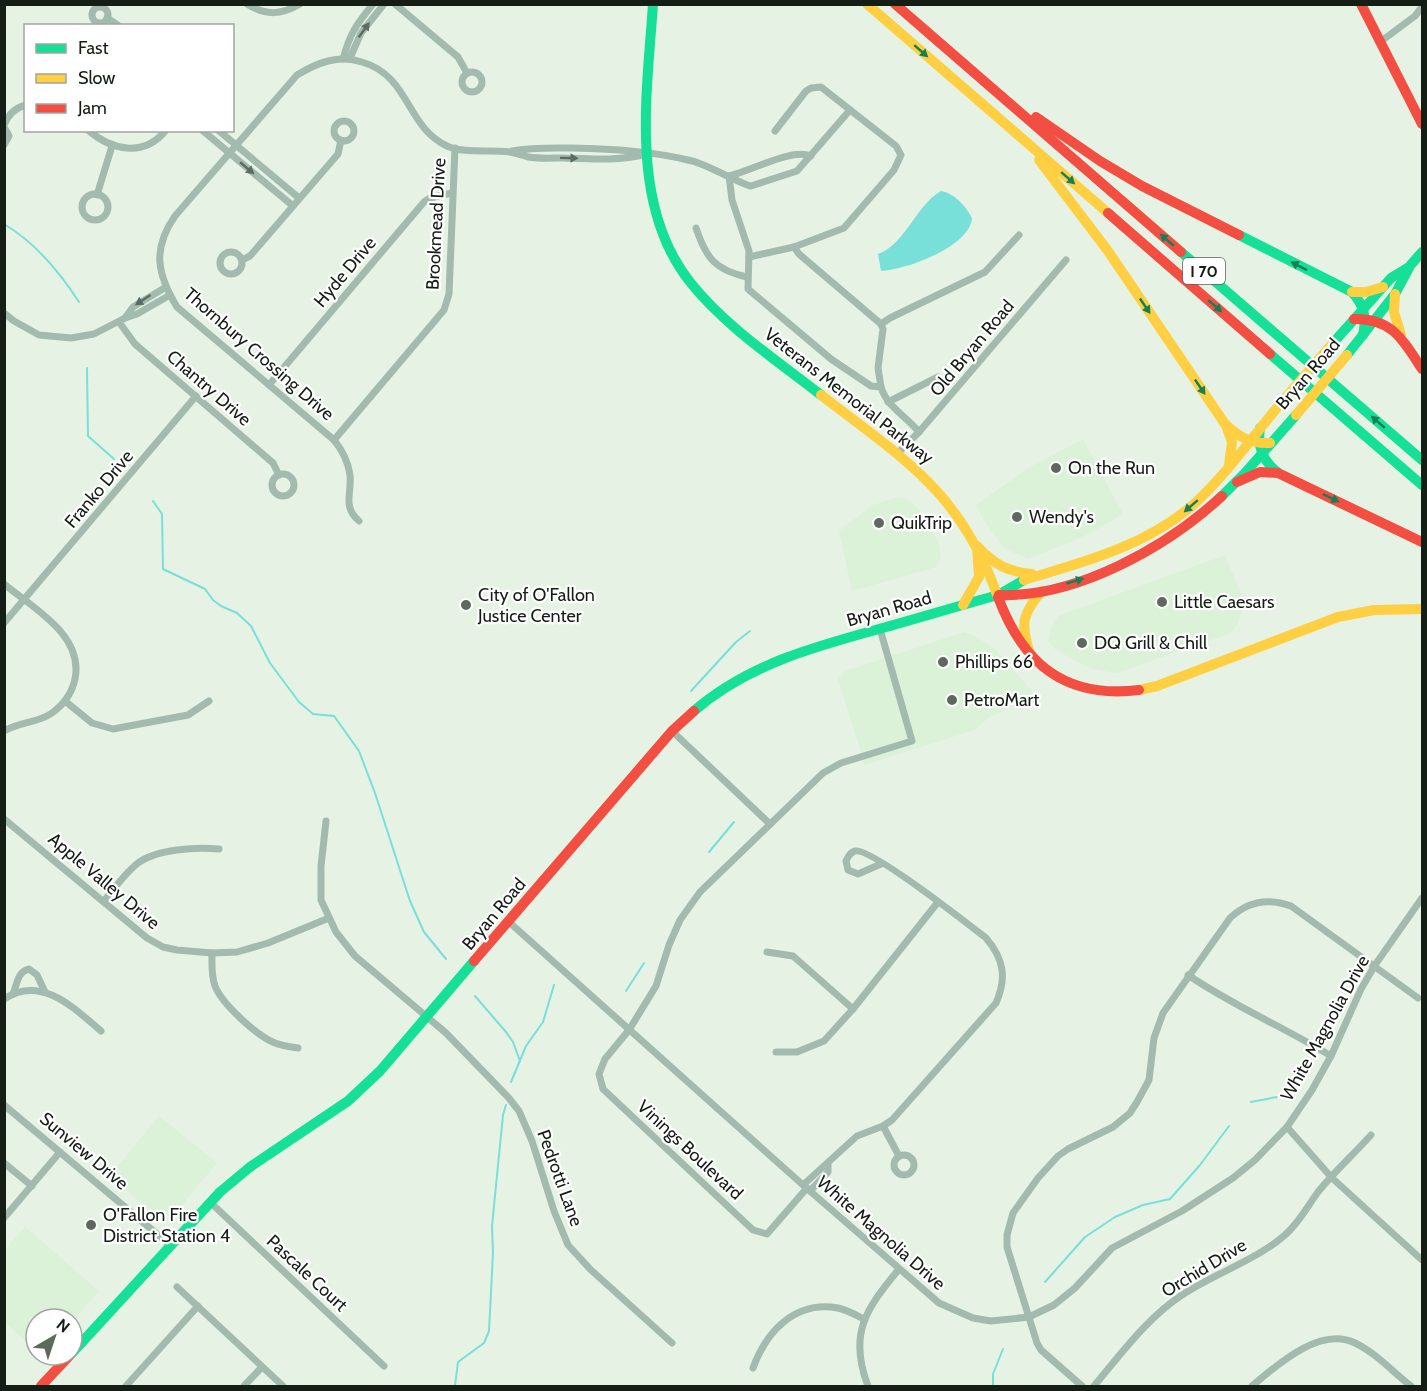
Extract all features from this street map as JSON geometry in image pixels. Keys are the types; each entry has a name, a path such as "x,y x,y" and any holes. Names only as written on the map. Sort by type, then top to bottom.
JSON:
{"main road":[{"name":"Veterans Memorial Parkway","path":"653,4 646,154 654,208 663,235 678,266 696,291 725,319 899,452 940,493 977,546 1011,630 1031,657 1052,673 1077,685 1104,691 1134,691 1166,683 1338,617 1374,610 1422,609"},
{"name":"I 70","path":"867,4 1422,485"},
{"name":"I 70","path":"895,4 1422,460"},
{"path":"1361,4 1422,124"},
{"path":"985,82 1100,161 1142,186 1352,292 1369,315 1387,325 1402,339 1422,369"},
{"path":"1024,140 1108,251 1225,424 1233,433 1256,447 1266,462 1278,473"},
{"name":"Bryan Road","path":"998,595 1025,596 1096,575 1142,555 1207,510 1237,482 1256,447 1260,428 1354,319 1369,315 1395,294 1409,267 1422,252"},
{"name":"Bryan Road","path":"84,1340 210,1202 250,1167 348,1101 380,1071 672,731 711,697 757,668 796,652 998,595 1020,581 1109,554 1161,528 1195,503 1229,465 1256,447 1270,443 1363,335 1369,315 1383,287 1391,278 1409,267"},
{"path":"1352,292 1366,292 1383,287"},
{"path":"1395,294 1394,312 1402,339"},
{"path":"1225,424 1232,442 1229,465"},
{"path":"1237,482 1260,472 1278,473 1422,542"},
{"path":"977,546 989,559 1012,573 1043,575"},
{"path":"963,605 979,577 977,546"},
{"path":"1031,657 1022,623 1029,605 1042,591"},
{"name":"Bryan Road","path":"41,1386 59,1367"}],"street":[{"path":"247,4 267,13 276,14 300,4"},
{"path":"347,59 349,37 373,4"},
{"path":"347,59 361,33 384,4"},
{"path":"394,4 458,57 467,73"},
{"path":"1380,42 1415,16 1422,7"},
{"path":"107,18 116,24"},
{"path":"347,59 372,65 388,75 427,132 446,146 511,152 530,147 626,149 693,161 746,186 797,171 850,110"},
{"name":"Thornbury Crossing Drive","path":"347,59 329,60 314,65 297,75 175,216 163,236 159,254 161,273 177,307 334,440 344,452 351,478 349,507 351,514 359,521"},
{"path":"749,257 794,247 844,228 894,170 900,158 900,151 896,146 820,87 810,88 775,131"},
{"path":"4,145 9,136 4,126 12,112 24,106"},
{"path":"90,132 99,140 112,146 134,148 149,144 164,132"},
{"path":"204,132 293,206"},
{"path":"220,132 299,198"},
{"path":"242,260 250,256 338,154 341,141"},
{"path":"97,195 112,146"},
{"name":"Brookmead Drive","path":"334,440 444,310 449,294 455,148"},
{"path":"729,176 799,153 811,156"},
{"path":"729,176 732,200 749,257 747,284 752,292 831,359 871,386 880,387"},
{"name":"Hyde Drive","path":"269,385 424,202 435,196 452,193"},
{"path":"696,228 707,256 727,271 747,277"},
{"path":"881,324 985,272 1019,235"},
{"path":"794,247 799,254 881,324 878,368 880,387 888,402 919,432"},
{"name":"Old Bryan Road","path":"899,452 919,432 1066,260"},
{"path":"122,320 133,307 166,287"},
{"path":"4,313 26,329 39,335 56,338 94,334 137,314 170,295"},
{"name":"Chantry Drive","path":"122,320 135,344 273,462 279,475"},
{"path":"888,402 938,377"},
{"name":"Franko Drive","path":"4,623 196,396"},
{"path":"4,584 66,637 74,652 76,677 65,701 44,717 15,725 4,731"},
{"path":"629,1030 656,986 680,920 700,892 823,773 841,763 912,741 880,629"},
{"path":"65,701 92,723 113,729 188,715 209,701"},
{"path":"672,731 770,824"},
{"name":"Apple Valley Drive","path":"4,819 147,938 163,947 231,953 252,948 328,918"},
{"path":"326,822 321,866 321,900 328,918"},
{"path":"104,901 140,861 157,855 198,847 219,849"},
{"path":"807,1188 828,1172 828,1163 857,1136 892,1120 996,1003 1003,988 1003,971 994,947 986,938 938,902 881,864 862,852 855,851 846,861 848,870 858,874 881,864"},
{"name":"White Magnolia Drive","path":"509,922 939,1303 964,1314 991,1321 1029,1317 1054,1305 1068,1294 1112,1248 1182,1211 1256,1160 1287,1127 1331,1056 1361,988 1422,898"},
{"path":"776,1052 798,1052 824,1041 853,1009 938,902"},
{"path":"1082,1386 1041,1350 1034,1335 1007,1247 1007,1235 1013,1213 1038,1178 1058,1156 1113,1127 1130,1113 1149,1080 1158,1024 1163,1013 1230,918 1245,907 1256,903 1280,902 1291,906 1418,998"},
{"name":"Pedrotti Lane","path":"328,918 355,956 427,1017 498,1086 519,1111 568,1245 591,1270 672,1342"},
{"path":"767,952 793,956 853,1009"},
{"path":"212,953 212,975 215,987 237,1015 276,1043 298,1048"},
{"path":"13,994 19,976 23,970 28,969 37,975 45,992"},
{"path":"1188,975 1224,999 1300,1037 1331,1056"},
{"path":"4,999 21,992 45,992 56,996 101,1031"},
{"name":"Vinings Boulevard","path":"629,1030 605,1059 599,1074 603,1089 753,1230 767,1234 807,1188"},
{"name":"Sunview Drive","path":"4,1105 170,1245"},
{"path":"883,1126 899,1156"},
{"path":"1287,1127 1332,1178 1422,1260"},
{"name":"Orchid Drive","path":"1094,1386 1154,1317 1184,1293 1267,1248 1285,1235 1300,1220 1319,1191 1371,1135"},
{"path":"4,1218 60,1152"},
{"path":"4,1163 32,1186"},
{"name":"Pascale Court","path":"210,1202 384,1366"},
{"path":"868,1386 860,1366 859,1344 864,1319 875,1298 899,1269"},
{"path":"177,1287 283,1386"},
{"path":"126,1386 198,1306"},
{"path":"753,1368 760,1350 791,1315 813,1307 838,1308 864,1319"},
{"path":"1252,1386 1273,1368 1297,1353 1319,1341 1338,1339 1353,1342 1369,1352 1411,1386"},
{"path":"244,1386 262,1367"}],"shaded area":[{"path":"1083,439 1123,514 1089,534 1029,559 1005,549 976,505 1030,467"},
{"path":"899,497 909,500 920,511 938,541 941,558 936,567 852,591 839,531 873,505"},
{"path":"1225,555 1245,603 1237,625 1231,633 1117,673 1091,669 1056,650 1048,641 1051,627 1058,616"},
{"path":"964,632 995,649 1033,692 1015,706 991,716 974,730 865,765 838,679 845,671"},
{"path":"159,1116 217,1163 167,1223 109,1177"},
{"path":"25,1227 99,1291 84,1308 24,1307 24,1340 5,1322 5,1250"}],"water":[{"path":"941,191 955,197 966,209 972,218 968,229 949,247 935,255 892,270 881,271 878,254 896,242 924,205"}],"waterway":[{"path":"4,224 46,258 79,302"},
{"path":"87,368 88,436 114,459"},
{"path":"153,501 162,514 163,569 205,589 213,600 237,613 251,626 270,663 299,702 313,714 334,716 359,751 410,901 424,932 446,959"},
{"path":"691,691 736,642 750,631"},
{"path":"709,852 734,822"},
{"path":"626,991 644,963"},
{"path":"511,1082 526,1046 543,1022 554,985"},
{"path":"475,996 513,1042 520,1061"},
{"path":"1251,1102 1277,1097"},
{"path":"455,1386 458,1362 484,1343 489,1331 492,1226 503,1115 506,1105"},
{"path":"1045,1282 1085,1237 1115,1217 1143,1205 1170,1199 1200,1165 1229,1126"},
{"path":"993,1386 993,1374 1003,1349"}],"traffic: fast":[{"path":"653,4 646,148 650,184 658,219 671,252 690,282 719,313 752,342 821,395"},
{"path":"1239,235 1352,292 1364,312 1363,335"},
{"path":"1181,252 1422,460"},
{"path":"1333,343 1391,278 1409,267 1422,252"},
{"path":"1347,355 1395,294 1409,268"},
{"path":"1270,354 1422,485"},
{"path":"1222,496 1296,415"},
{"path":"1260,428 1259,441 1262,453 1268,464 1278,473"},
{"path":"694,711 736,681 782,660 830,643 998,595 1024,580"},
{"path":"84,1340 220,1192 250,1167 348,1101 380,1071 474,961"}],"traffic: slow":[{"path":"867,4 1108,213"},
{"path":"1039,160 1108,251 1225,424 1246,439 1270,443"},
{"path":"1352,292 1366,292 1383,287"},
{"path":"1395,294 1394,312 1401,335"},
{"path":"1281,403 1333,343"},
{"path":"1296,415 1347,355"},
{"path":"821,395 879,439 927,481 966,530 983,561 998,597"},
{"path":"1024,580 1114,551 1156,531 1175,519 1217,481 1281,403"},
{"path":"1227,428 1232,442 1229,465"},
{"path":"977,546 989,558 1002,566 1032,574"},
{"path":"963,605 979,577 977,546"},
{"path":"1031,657 1024,629 1026,615 1042,591"},
{"path":"1139,690 1157,686 1338,617 1374,610 1422,609"}],"traffic: jam":[{"path":"895,4 1181,252"},
{"path":"1361,4 1422,124"},
{"path":"1036,117 1100,161 1142,186 1239,235"},
{"path":"1108,213 1270,354"},
{"path":"1354,319 1378,322 1387,327 1402,340 1422,369"},
{"path":"1237,482 1260,472 1278,473 1422,542"},
{"path":"999,595 1028,594 1059,588 1119,566 1148,551 1175,533 1222,496"},
{"path":"998,597 1020,641 1050,672 1068,682 1089,689 1139,690"},
{"path":"474,961 672,731 694,711"},
{"path":"41,1386 59,1367"}],"place":[{"name":"On the Run","path":"1056,468"},
{"name":"Wendy's","path":"1017,517"},
{"name":"QuikTrip","path":"879,523"},
{"name":"Little Caesars","path":"1162,602"},
{"name":"City of O'Fallon Justice Center","path":"466,605"},
{"name":"DQ Grill & Chill","path":"1082,643"},
{"name":"Phillips 66","path":"943,662"},
{"name":"PetroMart","path":"952,700"},
{"name":"O'Fallon Fire District Station 4","path":"91,1225"}]}
